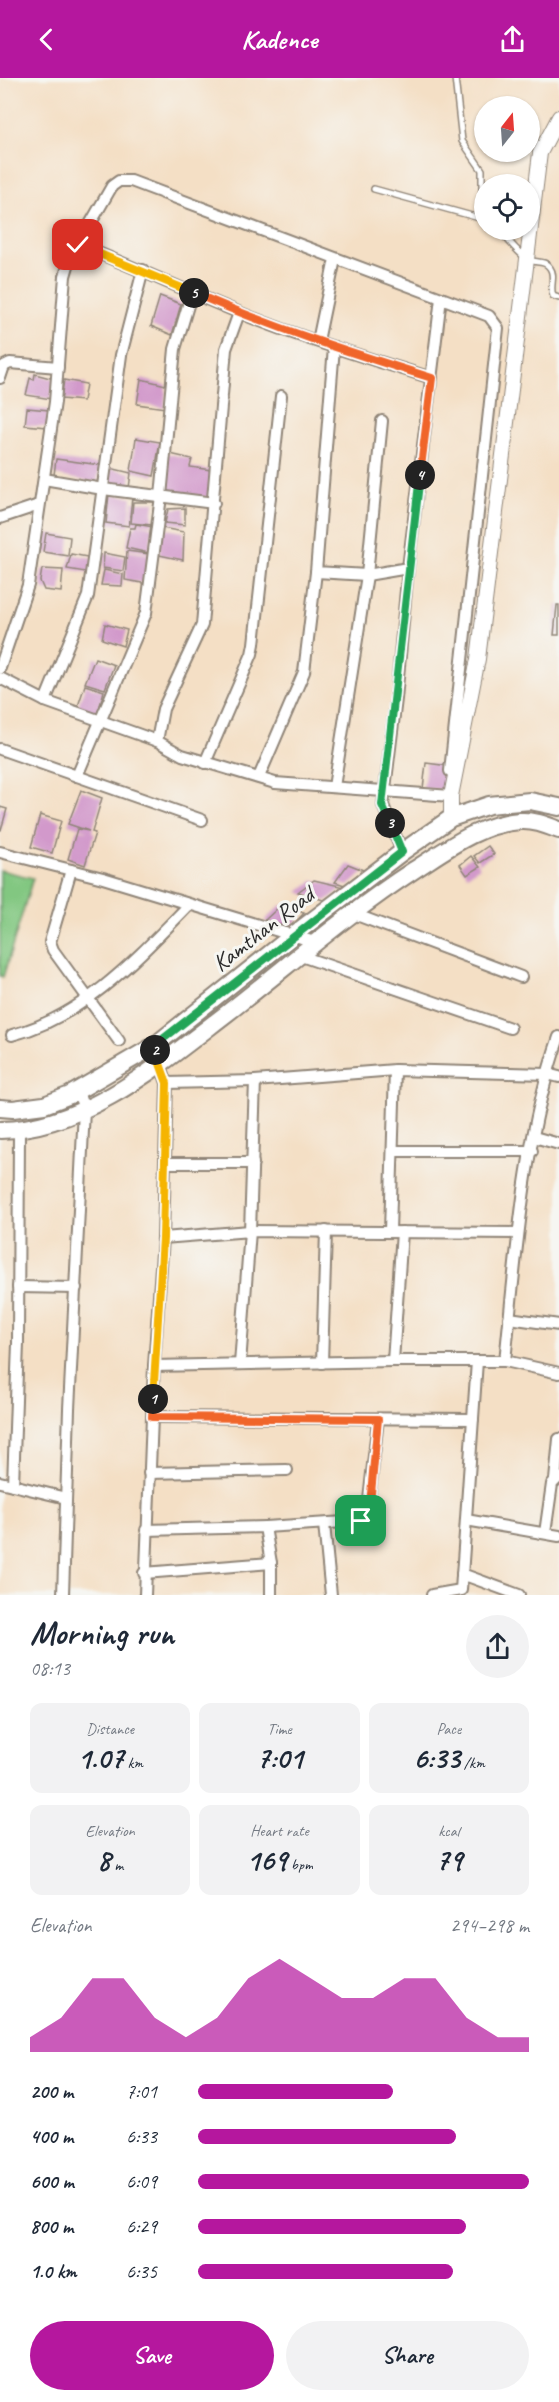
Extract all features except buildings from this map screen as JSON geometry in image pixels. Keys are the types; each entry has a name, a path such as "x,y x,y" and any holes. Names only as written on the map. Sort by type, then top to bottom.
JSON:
{"main road":[{"name":"Kamthan Road","path":"0,1108 13,1109 44,1105 78,1091 154,1046 292,936 402,852 451,818 489,805 530,801 559,807"},
{"path":"489,805 498,825"},
{"name":"Kamthan Road","path":"0,1130 37,1126 84,1110 160,1065 390,886 459,841 498,825 521,821 540,822 559,830"}],"street":[{"path":"449,796 478,659 540,153 559,117"},
{"path":"0,668 28,585 58,367 65,276 70,259 112,186 119,181 131,181 489,316 498,328 449,796 451,818"},
{"path":"78,245 143,270 239,313 334,347 432,378"},
{"path":"318,341 335,259"},
{"path":"45,701 88,596 121,355 143,270"},
{"path":"77,776 146,613 175,349 192,292"},
{"path":"402,852 382,805 441,298"},
{"path":"158,741 163,709 202,625 226,349 239,313"},
{"path":"259,777 304,672 316,572 334,347"},
{"path":"0,378 4,366 10,363 58,367"},
{"path":"205,763 252,654 281,396"},
{"path":"334,787 367,575 382,421"},
{"path":"44,478 103,489 214,503"},
{"path":"0,518 39,505"},
{"path":"316,572 367,575 408,568"},
{"path":"0,678 45,701 158,741 167,749 205,763 275,783 449,796"},
{"path":"0,748 202,820"},
{"path":"0,852 71,870 318,943"},
{"path":"71,870 50,942 53,950 119,1041"},
{"path":"12,1035 34,1030 88,998 145,949 189,905"},
{"path":"354,914 521,977"},
{"path":"301,956 510,1028"},
{"path":"505,1361 518,1233 534,1137 547,1074 559,1037"},
{"path":"145,1595 146,1530 166,1163 167,1083 154,1046"},
{"path":"167,1083 255,1081 395,1070 547,1074 559,1077"},
{"path":"390,1231 395,1070"},
{"path":"240,1364 250,1231 255,1081"},
{"path":"63,1595 84,1110 78,1091"},
{"path":"13,1485 19,1128"},
{"path":"534,1137 559,1144"},
{"path":"393,1151 532,1150"},
{"path":"166,1163 253,1163"},
{"path":"163,1238 250,1231 518,1233"},
{"path":"322,1363 326,1231"},
{"path":"393,1361 402,1232"},
{"path":"18,1287 76,1288"},
{"path":"509,1318 559,1325"},
{"path":"432,1595 461,1593 477,1361"},
{"path":"154,1366 505,1361 559,1373"},
{"path":"152,1417 473,1419"},
{"path":"146,1530 324,1524 361,1521 368,1518 378,1419"},
{"path":"544,1533 552,1484 557,1478 559,1439"},
{"path":"149,1473 287,1470"},
{"path":"0,1482 66,1498"},
{"path":"466,1520 559,1536"},
{"path":"324,1524 331,1595"},
{"path":"265,1527 271,1563 271,1595"},
{"path":"144,1574 271,1563"},
{"path":"462,1575 519,1595"}],"lane":[{"path":"455,78 462,141 482,170 482,174"},
{"path":"374,189 474,217"},
{"path":"508,240 528,260 544,262 550,267 551,291 553,296 559,298"}],"green space":[{"path":"0,870 33,878 3,977 0,976"}],"route":[{"path":"78,245 143,270 239,313 334,347 432,378 382,805 402,852 154,1046 167,1083 163,1238 152,1417 378,1419 369,1515 361,1521"}]}
